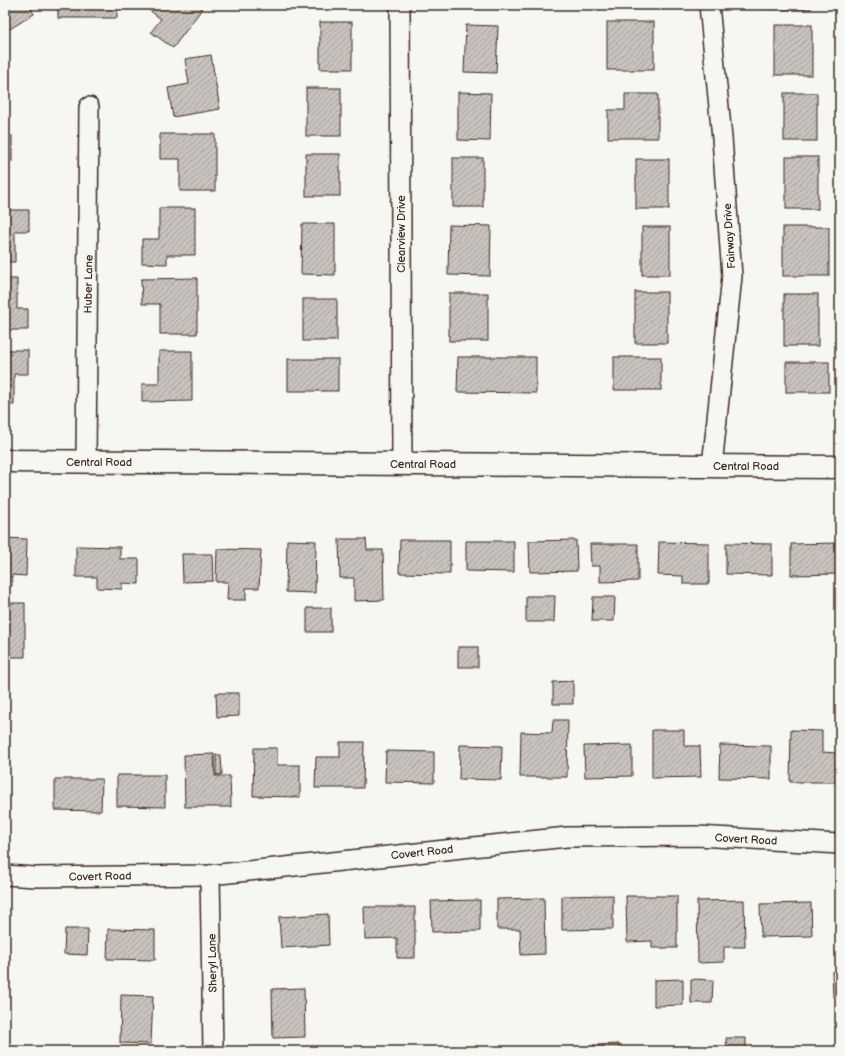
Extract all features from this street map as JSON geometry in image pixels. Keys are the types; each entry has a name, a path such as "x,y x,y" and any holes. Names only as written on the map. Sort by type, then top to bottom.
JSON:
{"main road":[{"name":"Central Road","path":"5,462 840,467"}],"street":[{"name":"Clearview Drive","path":"400,5 402,464"},
{"name":"Fairway Drive","path":"709,5 722,138 732,276 712,466"},
{"name":"Huber Lane","path":"86,462 89,107"},
{"name":"Covert Road","path":"5,875 35,877 210,875 567,837 697,836 840,844"},
{"name":"Sheryl Lane","path":"210,875 213,1051"}],"building":[{"path":"5,5 29,5 34,14 5,32"},
{"path":"58,5 117,5 117,18 58,18"},
{"path":"147,5 197,5 202,9 173,48 151,32 161,19 145,7"},
{"path":"355,5 355,6 322,6"},
{"path":"471,5 502,5 502,7 471,7"},
{"path":"616,5 653,5 653,9 616,9"},
{"path":"766,5 811,5 811,9 766,9"},
{"path":"320,22 352,22 352,69 320,69"},
{"path":"607,22 654,22 654,70 607,70"},
{"path":"466,25 498,26 496,73 464,72"},
{"path":"775,25 812,25 812,75 775,75"},
{"path":"211,55 220,109 173,117 168,88 189,84 185,59"},
{"path":"306,88 341,88 341,136 306,136"},
{"path":"458,92 491,93 490,141 458,140"},
{"path":"784,93 817,93 817,141 784,141"},
{"path":"625,94 658,94 658,138 608,138 608,110 625,110"},
{"path":"160,134 215,134 215,191 180,191 180,159 160,159"},
{"path":"5,136 12,136 12,161 5,161"},
{"path":"306,154 340,154 340,196 306,196"},
{"path":"786,157 818,157 818,209 786,209"},
{"path":"453,158 483,158 483,207 453,207"},
{"path":"636,159 669,159 669,209 636,209"},
{"path":"159,208 195,208 195,255 167,255 167,264 142,263 142,239 159,239"},
{"path":"5,210 29,210 29,231 15,231 15,262 5,262"},
{"path":"302,224 335,224 335,275 301,274"},
{"path":"449,225 491,226 490,276 448,275"},
{"path":"642,227 670,227 670,275 642,275"},
{"path":"783,227 829,227 829,276 783,276"},
{"path":"197,278 197,334 160,334 160,304 142,304 141,279"},
{"path":"5,279 17,279 17,309 28,309 28,330 5,330"},
{"path":"635,292 667,292 667,343 635,343"},
{"path":"449,293 488,293 488,341 449,341"},
{"path":"784,294 818,294 818,346 784,346"},
{"path":"303,299 337,299 337,341 303,341"},
{"path":"5,350 28,350 28,374 14,374 14,405 5,405"},
{"path":"159,351 192,351 192,401 142,402 142,384 159,384"},
{"path":"458,357 536,357 536,393 457,392"},
{"path":"614,357 661,357 661,390 614,390"},
{"path":"288,359 338,359 338,391 288,391"},
{"path":"786,362 829,362 829,392 786,392"},
{"path":"5,538 27,539 26,576 12,575 12,586 5,586"},
{"path":"339,539 366,539 367,550 383,550 384,600 354,601 354,578 340,578"},
{"path":"287,540 316,541 315,593 286,592"},
{"path":"400,540 450,540 450,574 399,573"},
{"path":"576,540 577,571 530,572 529,541"},
{"path":"466,541 514,541 514,572 466,571"},
{"path":"659,542 709,543 709,584 683,584 683,576 658,575"},
{"path":"726,543 772,544 772,575 726,574"},
{"path":"839,543 840,574 791,575 791,544"},
{"path":"590,544 638,544 638,581 600,582 600,566 591,566"},
{"path":"76,546 120,547 120,559 139,559 139,584 122,583 122,589 97,588 97,577 76,577"},
{"path":"217,549 261,550 259,588 246,588 246,600 227,600 228,582 216,582"},
{"path":"182,554 212,554 213,581 183,582"},
{"path":"526,596 555,596 554,622 526,622"},
{"path":"593,597 615,597 614,621 592,621"},
{"path":"5,603 25,603 25,657 6,657 6,664"},
{"path":"307,608 331,608 331,632 307,632"},
{"path":"458,647 478,647 478,667 458,667"},
{"path":"573,681 573,704 553,704 553,682"},
{"path":"216,693 239,693 239,716 217,717"},
{"path":"553,720 568,720 567,777 520,777 521,732 552,733"},
{"path":"652,730 684,730 684,746 700,746 701,777 652,778"},
{"path":"791,730 822,731 822,752 836,753 836,782 790,782"},
{"path":"340,742 364,742 363,788 315,788 316,757 340,757"},
{"path":"460,745 502,746 501,780 459,779"},
{"path":"632,745 632,776 585,777 584,746"},
{"path":"720,745 771,746 771,779 719,778"},
{"path":"254,748 277,748 277,765 300,765 300,797 253,796"},
{"path":"386,751 434,752 434,783 385,782"},
{"path":"214,754 215,776 230,776 231,807 185,807 184,755"},
{"path":"216,755 221,755 222,774 216,775"},
{"path":"117,775 165,775 165,807 117,806"},
{"path":"55,779 102,779 101,811 55,810"},
{"path":"613,895 613,929 562,930 562,896"},
{"path":"626,896 677,896 677,948 652,948 652,941 627,942"},
{"path":"544,898 545,954 521,955 520,929 497,929 497,899"},
{"path":"480,900 480,931 432,932 431,901"},
{"path":"744,900 745,947 724,947 724,962 698,963 697,901"},
{"path":"811,903 812,936 761,937 760,904"},
{"path":"364,907 415,907 415,958 397,958 397,938 365,939"},
{"path":"328,914 329,945 281,948 279,917"},
{"path":"65,929 88,929 87,955 64,954"},
{"path":"108,929 155,930 155,960 107,959"},
{"path":"832,972 840,972 840,997 833,997"},
{"path":"683,979 683,1005 654,1006 654,980"},
{"path":"691,979 713,980 712,1003 691,1003"},
{"path":"304,988 305,1037 273,1038 272,989"},
{"path":"121,995 153,996 151,1044 120,1043"},
{"path":"726,1038 746,1038 746,1051 727,1051"},
{"path":"619,1044 619,1051 593,1051 593,1045"}]}
